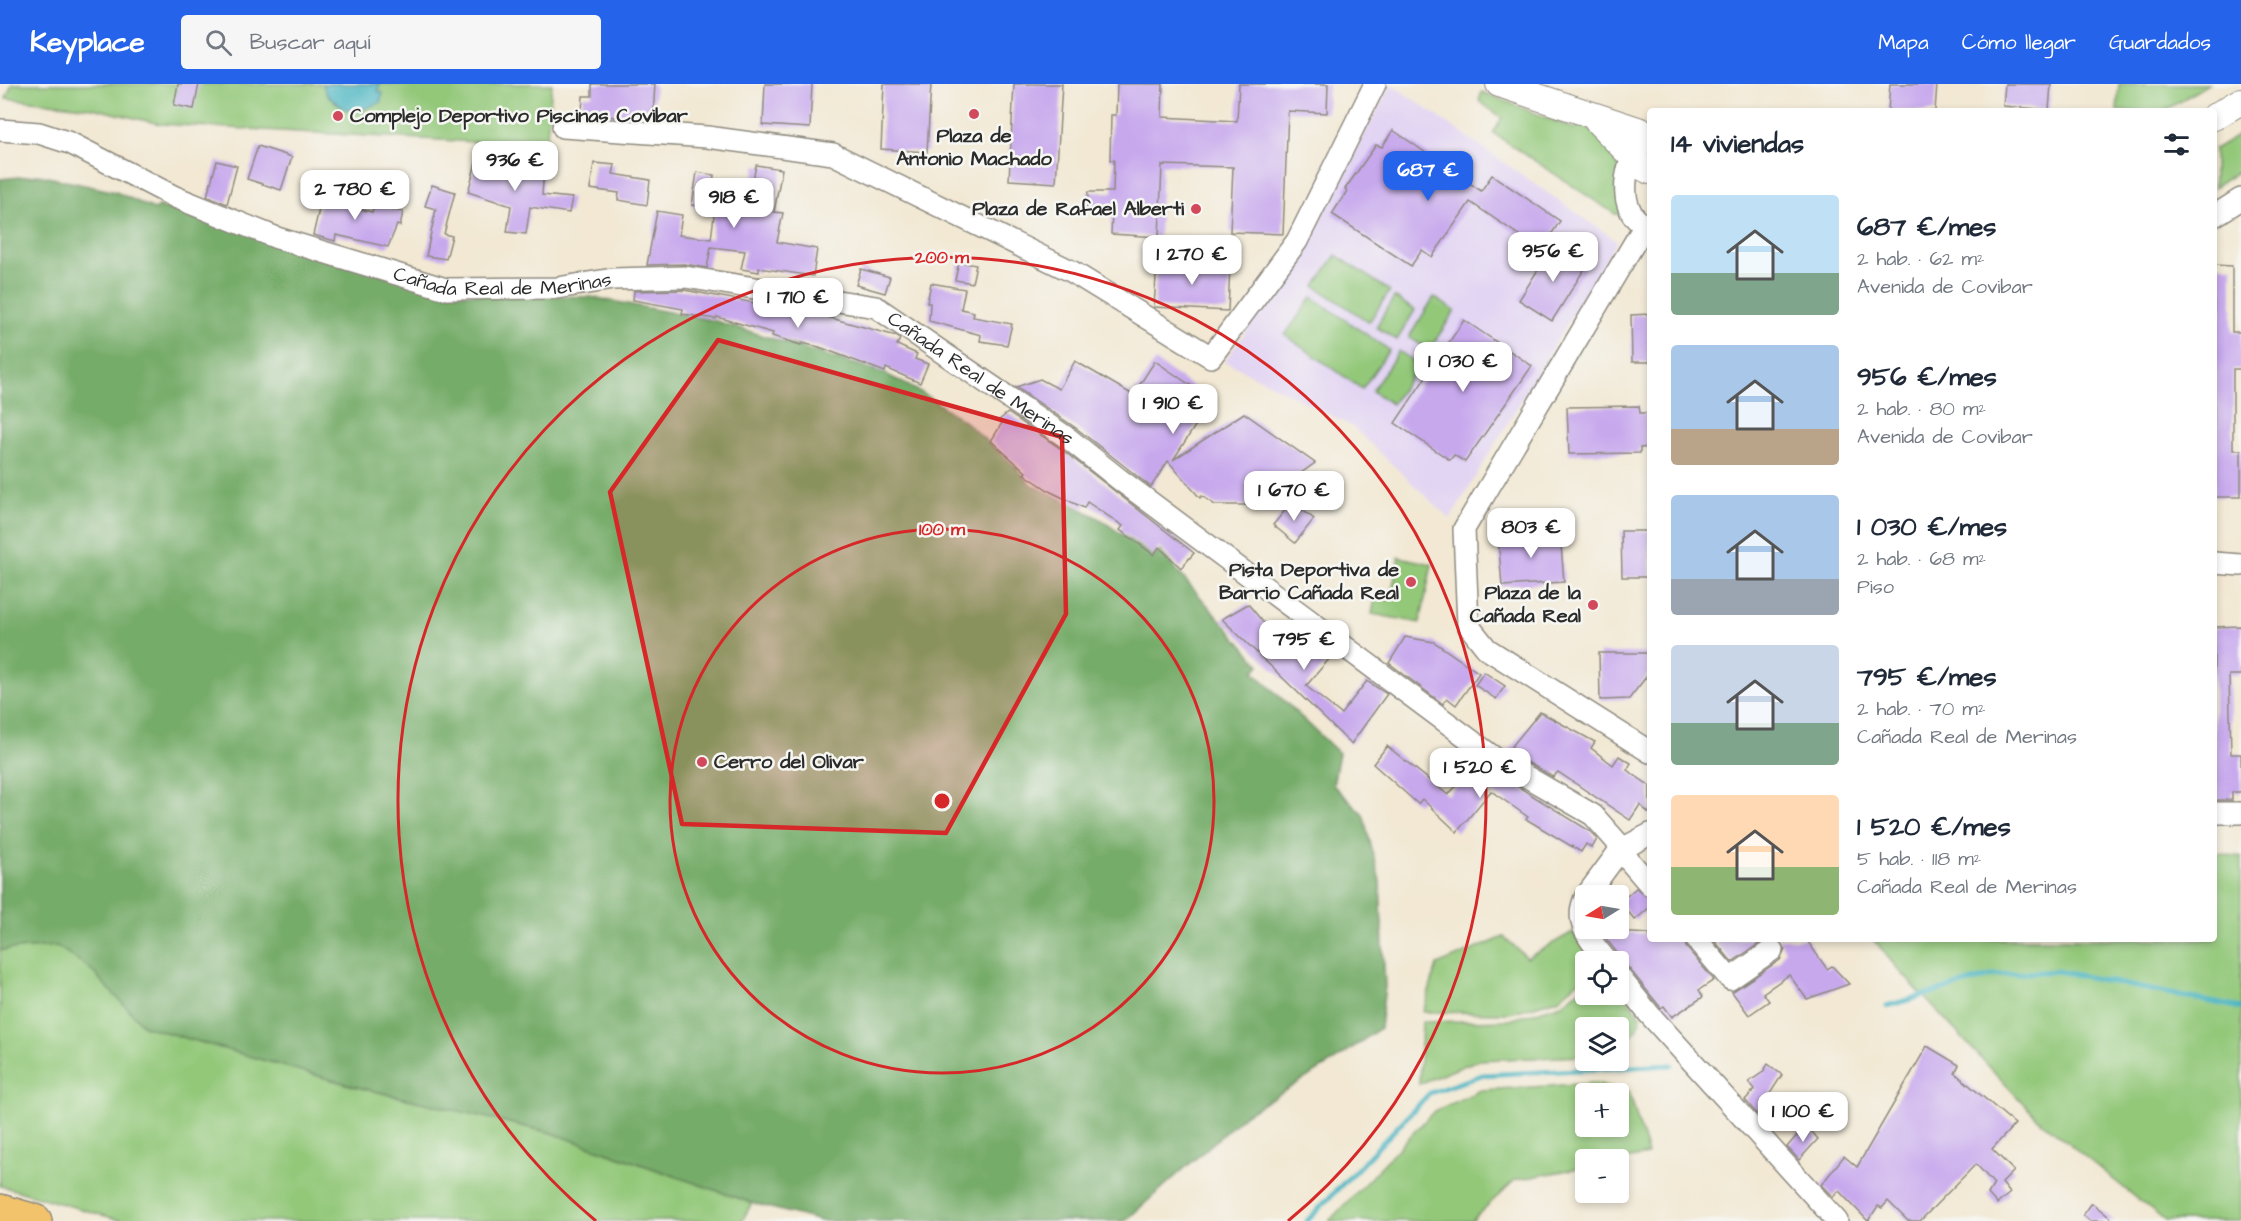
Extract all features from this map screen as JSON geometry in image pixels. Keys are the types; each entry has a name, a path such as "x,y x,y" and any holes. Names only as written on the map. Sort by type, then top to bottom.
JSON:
{"highway":[{"path":"0,1211 35,1221"}],"street":[{"path":"563,128 707,137 833,154 1071,271 1211,357 1297,241 1374,84"},
{"path":"1499,84 1647,133"},
{"path":"2217,115 2241,101"},
{"path":"1591,115 1617,138 1644,157 1626,172 1626,200 1633,214 1647,224"},
{"name":"Cañada Real de Merinas","path":"0,130 39,133 70,143 175,197 277,238 446,289 557,288 613,279 686,277 876,307 1069,439 1119,479 1496,759 1593,815 1611,834 1620,850 1647,882"},
{"path":"2217,214 2241,198"},
{"path":"1647,227 1464,529 1468,625 1487,649 1647,750"},
{"path":"2217,563 2241,565"},
{"path":"2217,813 2241,813"},
{"path":"1594,885 1620,850 1647,836"},
{"path":"1589,939 1599,951"},
{"path":"1699,942 1730,979 1772,950"},
{"path":"1629,989 1649,1014 1837,1221"}],"highlighted area":[{"path":"718,340 1062,437 1066,614 946,833 682,824 610,492"}],"shaded area":[{"path":"1391,84 1617,241 1450,519 1353,427 1225,361 1297,259"}],"green space":[{"name":"Complejo Deportivo Piscinas Covibar","path":"12,84 552,84 546,146 160,124 92,108 6,98"},
{"path":"2119,84 2208,84 2169,108 2117,108"},
{"path":"1482,92 1575,129 1580,124 1604,136 1617,150 1623,214 1615,214 1493,133 1502,118 1479,101"},
{"path":"2241,133 2241,170 2217,185 2217,147"},
{"path":"39,175 116,192 156,210 158,206 446,293 591,297 716,321 884,373 922,393 964,421 1017,468 1030,484 1097,517 1154,557 1160,551 1260,665 1254,672 1339,753 1333,785 1363,814 1380,881 1385,986 1380,1028 1331,1063 1246,1114 1125,1221 821,1221 752,1203 552,1133 357,1087 144,1026 89,968 57,946 0,950 0,179"},
{"path":"1336,255 1390,291 1369,322 1315,286"},
{"path":"1312,297 1389,350 1362,389 1285,335"},
{"path":"1394,297 1415,310 1397,340 1376,327"},
{"path":"1434,297 1455,311 1429,350 1409,337"},
{"path":"1399,351 1419,365 1392,404 1372,391"},
{"name":"Pista Deportiva de Barrio Cañada Real","path":"1399,557 1432,564 1420,623 1372,614 1375,598 1390,600"},
{"path":"2217,853 2241,857 2241,1221 2165,1221 2036,1117 1875,942 2217,942"},
{"path":"1573,932 1575,939 1579,939 1589,951 1575,951 1575,985 1558,999 1510,1013 1423,1012 1437,965 1504,937 1527,958"},
{"path":"57,946 89,968 145,1026 357,1087 552,1133 752,1203 742,1221 123,1221 0,1186 0,950"},
{"path":"1575,993 1575,1005 1629,1005 1629,1001 1641,1017 1638,1028 1629,1039 1629,1017 1575,1017 1575,1056 1478,1060 1419,1084 1422,1022 1510,1020 1562,1004"},
{"path":"1575,1084 1575,1137 1629,1137 1629,1091 1648,1155 1629,1158 1629,1149 1575,1149 1575,1169 1515,1180 1471,1221 1329,1221 1434,1111 1481,1090"}],"water":[{"path":"323,84 380,84 378,91 383,93 380,103 358,111 344,109 326,94"}],"building":[{"path":"178,84 199,84 194,109 174,105"},
{"path":"592,84 655,84 653,116 621,118 582,112 583,96 592,96"},
{"path":"765,84 812,84 810,128 763,125"},
{"path":"884,84 931,84 927,152 881,149"},
{"path":"1014,84 1062,84 1056,183 1009,180"},
{"path":"1117,84 1163,84 1162,117 1237,121 1239,84 1328,84 1327,113 1288,111 1283,234 1230,232 1233,167 1162,165 1159,237 1111,234 1112,211 1087,209 1088,192 1113,192 1114,160 1110,160 1111,115 1116,115"},
{"path":"1890,84 1937,84 1935,108 1888,108"},
{"path":"2005,84 2051,84 2049,108 2003,106"},
{"path":"1393,130 1481,191 1492,175 1560,221 1541,250 1470,202 1432,257 1422,250 1411,266 1332,214 1347,191 1345,189 1376,145 1382,147"},
{"path":"258,146 292,157 281,190 247,179"},
{"path":"477,159 507,166 544,169 542,195 572,198 569,213 530,207 526,234 507,232 511,206 468,192"},
{"path":"217,161 237,166 227,204 207,196"},
{"path":"594,163 615,165 613,174 650,180 647,205 618,200 619,193 590,189"},
{"path":"756,165 782,169 774,212 783,213 777,242 817,249 813,276 759,268 759,272 741,269 745,251 711,247 707,268 685,264 647,265 657,211 682,215 679,235 711,239 715,208 692,205 697,172 714,175 712,192 750,196"},
{"path":"432,185 455,192 444,234 452,236 446,259 426,256 436,209 425,206"},
{"path":"324,188 346,193 343,205 372,212 374,205 403,212 400,226 397,225 388,247 336,235 335,241 313,235"},
{"path":"1554,244 1587,265 1552,321 1519,300"},
{"path":"959,262 976,265 972,283 955,280"},
{"path":"1157,262 1230,265 1228,311 1154,307"},
{"path":"2217,265 2232,266 2232,332 2241,332 2241,369 2233,369 2233,450 2241,450 2241,497 2217,497"},
{"path":"861,269 890,277 885,293 856,285"},
{"path":"931,283 965,289 961,309 974,312 973,317 1012,324 1007,345 980,341 981,335 929,321 930,303 927,303"},
{"path":"684,290 777,307 778,304 827,313 827,317 896,336 900,339 897,345 917,354 915,359 928,364 920,383 886,368 885,372 819,347 802,343 801,345 772,336 773,333 717,317 716,319 682,314 683,309 633,300 634,291"},
{"path":"1647,314 1647,362 1632,362 1631,315"},
{"path":"1464,320 1532,366 1465,462 1454,455 1450,460 1395,423"},
{"path":"1075,361 1133,395 1155,361 1212,400 1173,460 1244,413 1315,463 1256,505 1215,505 1202,496 1200,498 1168,461 1151,487 1076,428 1016,387 1040,379 1059,389"},
{"path":"1639,406 1640,413 1647,413 1647,447 1640,448 1640,453 1569,454 1567,407"},
{"path":"1008,413 1061,449 1194,553 1181,568 1159,547 1154,555 1120,530 1123,526 1087,502 1084,508 1051,492 1024,474 1026,472 991,441 1002,423 999,420"},
{"path":"1292,502 1314,519 1295,543 1273,525"},
{"path":"1621,531 1647,531 1647,577 1622,577"},
{"path":"1560,532 1564,582 1502,586 1498,536"},
{"path":"1248,604 1272,633 1276,630 1287,640 1297,629 1330,658 1306,686 1341,714 1367,681 1387,694 1351,744 1222,619"},
{"path":"2241,626 2241,675 2229,675 2231,754 2241,754 2241,792 2232,792 2232,800 2217,800 2217,627"},
{"path":"1405,637 1434,642 1479,673 1456,705 1447,698 1443,704 1389,663"},
{"path":"1599,653 1647,653 1647,676 1629,699 1600,700"},
{"path":"1484,672 1505,686 1496,699 1475,685"},
{"path":"1540,712 1595,742 1591,748 1613,765 1619,756 1631,763 1627,770 1647,784 1647,811 1640,805 1630,820 1558,772 1553,777 1508,751"},
{"path":"1387,746 1448,795 1478,762 1590,831 1597,839 1592,848 1586,844 1581,852 1526,819 1528,817 1491,791 1457,832 1422,799 1418,804 1373,764"},
{"path":"1636,888 1647,897 1647,910 1635,920 1629,913 1629,894"},
{"path":"1629,933 1647,934 1647,942 1685,942 1686,947 1714,980 1699,990 1703,997 1672,1017 1664,1006 1661,1008 1629,968 1629,951 1616,951 1606,939 1629,939"},
{"path":"1715,942 1762,942 1732,962"},
{"path":"1780,942 1808,942 1827,969 1832,966 1849,984 1807,999 1789,975 1763,993 1769,1001 1749,1015 1732,992 1780,960 1785,950"},
{"path":"1927,1046 1959,1065 1955,1073 2015,1124 1992,1149 2014,1171 2002,1183 2010,1193 1997,1204 1988,1194 1994,1184 1976,1164 1920,1221 1908,1221 1888,1201 1882,1208 1878,1206 1868,1221 1839,1191 1833,1197 1821,1185 1844,1156 1857,1167"},
{"path":"1768,1064 1782,1075 1757,1114 1745,1100 1755,1089 1749,1082 1763,1072"},
{"path":"1806,1125 1818,1139 1799,1160 1787,1147"},
{"path":"2092,1203 2114,1221 2090,1221 2083,1215"}],"waterway":[{"path":"1887,1006 1994,975 2057,971 2241,1008"},
{"path":"1307,1221 1430,1093 1482,1075 1672,1065"}],"place":[{"name":"Plaza de Antonio Machado","path":"974,114"},
{"name":"Complejo Deportivo Piscinas Covibar","path":"338,116"},
{"name":"Plaza de Rafael Alberti","path":"1196,209"},
{"name":"Pista Deportiva de Barrio Cañada Real","path":"1411,582"},
{"name":"Plaza de la Cañada Real","path":"1593,605"},
{"name":"Cerro del Olivar","path":"702,762"}]}
